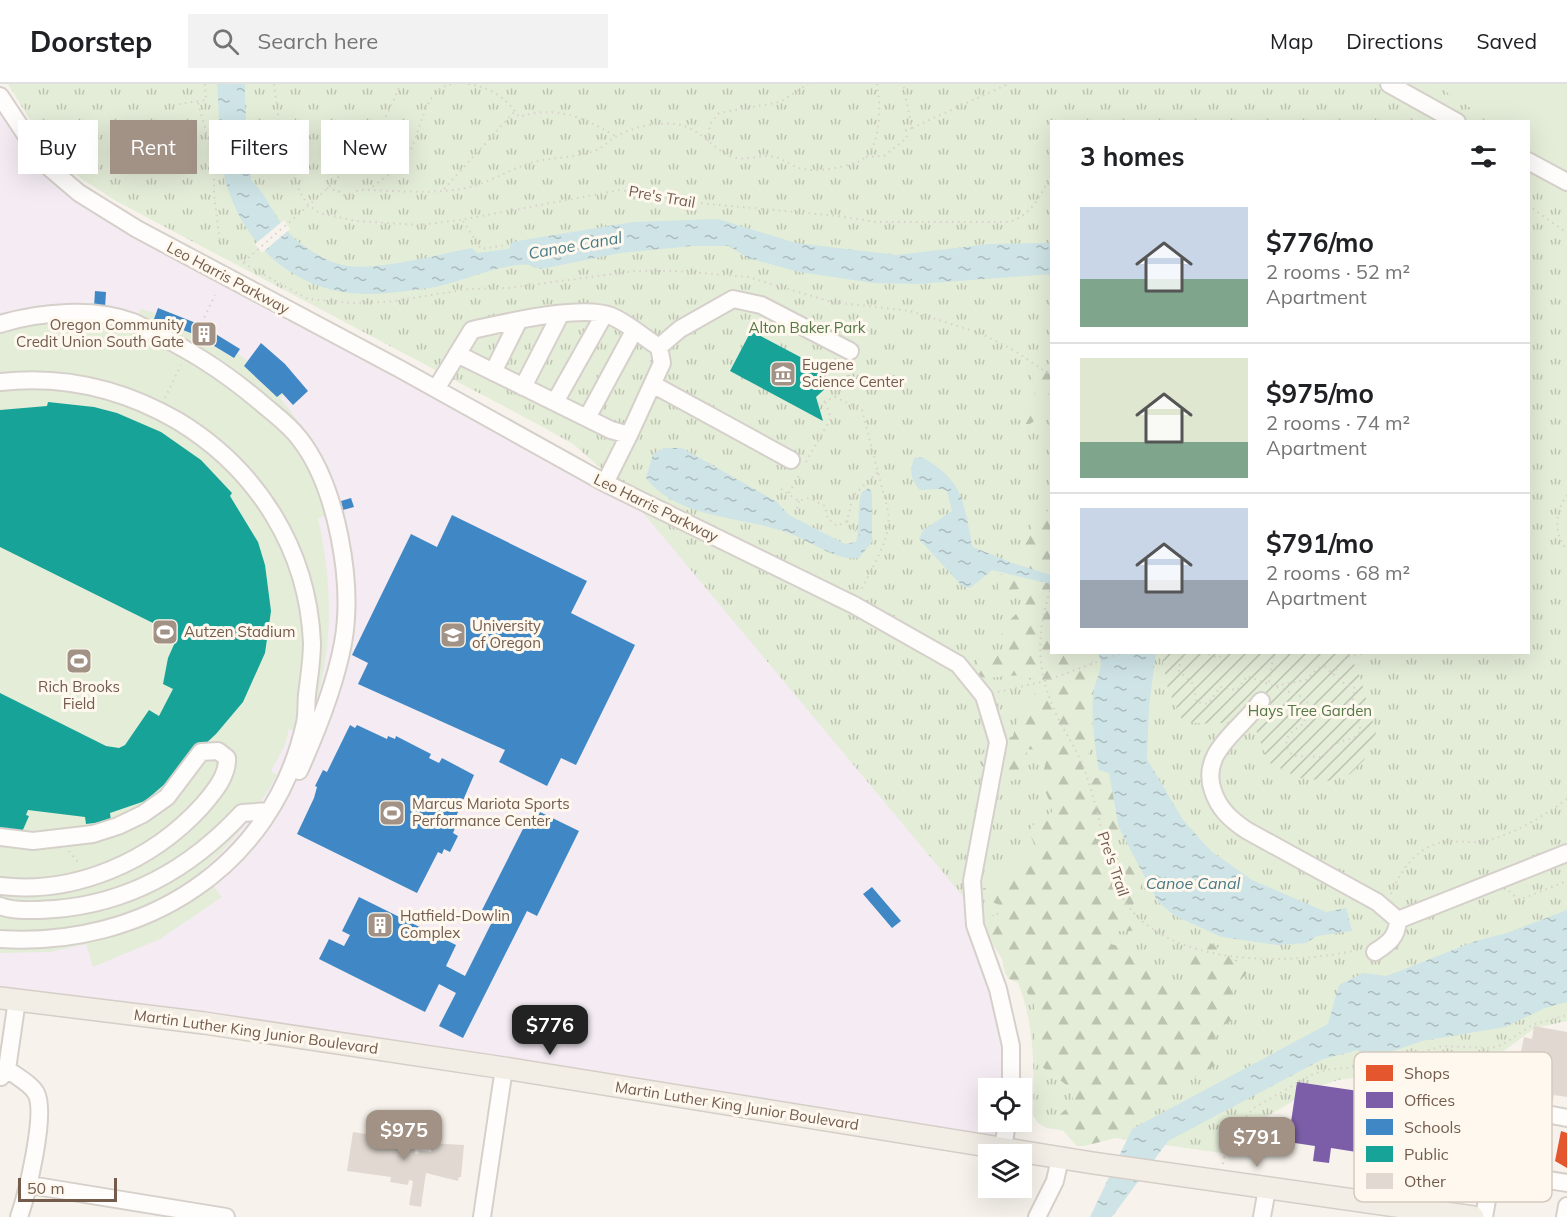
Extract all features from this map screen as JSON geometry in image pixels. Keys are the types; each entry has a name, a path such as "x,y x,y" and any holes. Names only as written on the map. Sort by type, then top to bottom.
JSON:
{"main road":[{"name":"Martin Luther King Junior Boulevard","path":"8,999 204,1023 504,1068 978,1145"},
{"name":"Martin Luther King Junior Boulevard","path":"1032,1154 1354,1201"},
{"name":"Martin Luther King Junior Boulevard","path":"1363,1202 1473,1217"}],"street":[{"path":"1389,84 1409,89 1454,120"},
{"name":"Leo Harris Parkway","path":"0,96 45,164 79,193 136,229 436,389 605,483 854,606 958,664 984,696 998,742 972,880 975,924 998,989 1011,1046 1011,1078"},
{"path":"1531,167 1567,182"},
{"path":"659,347 680,329 733,299 761,305 850,351"},
{"path":"436,389 472,330 519,320 560,315 586,313 611,316 659,347 662,363 654,385 605,483"},
{"path":"0,324 51,315 119,318 188,350 236,381 298,436 322,478 344,558 345,629 339,657 313,741 298,773 282,789"},
{"path":"523,387 560,315"},
{"path":"555,402 604,315"},
{"path":"493,372 519,320"},
{"path":"587,418 634,331"},
{"path":"457,354 587,418 629,435"},
{"path":"0,382 40,380 81,384 120,394 158,410 212,443 256,488 288,541 303,581 312,644 307,712 303,733 282,789 249,838 219,870 180,899 151,915 86,935 52,940 0,939"},
{"path":"654,385 791,460"},
{"path":"1261,701 1248,720 1217,751 1210,765 1208,776 1217,803 1228,818 1246,830 1377,902 1393,915 1397,930 1389,943 1368,950"},
{"path":"0,837 24,842 93,834 135,818 173,792 201,752 224,753 227,764 218,785 186,822 140,856 85,879 40,887 0,886"},
{"path":"0,906 38,910 68,908 125,894 161,878 201,853 242,813 268,811"},
{"path":"1393,915 1567,853"},
{"path":"8,999 4,1074 35,1091 40,1108 30,1185 20,1217"},
{"path":"482,1217 504,1068"},
{"path":"1552,1115 1567,1118"},
{"path":"1037,1217 1055,1181 1060,1158"},
{"path":"1552,1180 1567,1183"},
{"path":"30,1185 226,1217"},
{"path":"1262,1217 1267,1189"},
{"path":"1484,1217 1487,1202"},
{"path":"1565,1217 1567,1206"}],"path":[{"path":"173,105 206,100 205,84"},
{"path":"274,84 282,145 299,190 307,204"},
{"path":"237,271 243,263 327,188 371,140 392,109 400,84"},
{"path":"368,190 396,168 407,156 432,95 446,85 453,84"},
{"path":"468,84 486,87 519,117 552,110 584,121 616,136"},
{"path":"708,141 710,124 719,113 780,102 808,84"},
{"path":"866,157 874,142 879,120 878,84"},
{"path":"903,84 912,128"},
{"path":"327,188 341,192 348,199 358,190 394,192 465,188 534,162 592,152 616,136 643,126 676,124 708,141 731,157 778,157 799,168 834,167 858,162 866,157 884,156 907,138 906,130 1008,84"},
{"path":"198,103 214,160 214,195 220,242"},
{"path":"444,189 515,111"},
{"name":"Pre's Trail","path":"307,204 319,213 393,225 462,220 620,190 689,202 838,216 876,222 1009,222 1022,218 1036,203 1050,177"},
{"path":"1530,207 1567,233"},
{"path":"462,220 481,249 507,245"},
{"path":"243,263 308,299 351,303 387,302 469,289 508,288 635,271 678,271 748,278 832,302 910,311 980,333 1015,351 1050,375"},
{"path":"158,410 215,295"},
{"path":"818,404 835,397 858,356 850,351"},
{"path":"835,397 862,410 890,521 854,606"},
{"path":"789,493 831,418 825,401"},
{"path":"847,521 853,496 878,472"},
{"path":"781,489 799,501"},
{"path":"1567,495 1558,513 1557,530 1567,550"},
{"path":"799,501 809,498 825,506 828,519 837,525 847,521"},
{"path":"795,514 799,501"},
{"path":"847,521 862,538"},
{"name":"Pre's Trail","path":"1050,590 1044,606 1039,660 1054,709 1083,767 1119,892 1132,910 1145,922 1176,942 1222,955 1265,958 1328,957 1368,950"},
{"path":"984,696 1045,681 1119,654"},
{"path":"1186,654 1181,656 1179,671 1194,685 1196,702 1208,704 1220,687 1237,690 1247,676 1304,697 1309,703 1304,723 1291,730 1288,735 1289,751 1293,756 1322,757 1334,744 1355,736 1361,731 1352,702 1355,688 1321,666 1306,680 1276,686"},
{"path":"1208,654 1218,658 1223,654"},
{"path":"1261,701 1269,684 1274,654"},
{"path":"1332,674 1347,657 1361,654"},
{"path":"1393,915 1399,874 1427,847 1445,841 1469,843 1511,833 1530,824 1567,799"},
{"path":"51,839 75,857 85,879"},
{"path":"1502,878 1512,896 1519,900 1567,881"},
{"path":"1422,1052 1442,1046 1491,1048 1502,1045 1532,1025 1567,1015"},
{"path":"1220,1182 1226,1148 1235,1128 1254,1108 1313,1074 1331,1069 1354,1068"}],"shaded area":[{"name":"University of Oregon","path":"0,96 18,123 18,174 57,174 88,199 779,567 972,881 998,989 1010,1078 978,1078 978,1132 1006,1132 1004,1144 978,1145 0,998"}],"green space":[{"name":"Alton Baker Park","path":"8,84 1567,84 1567,1021 1535,1028 1502,1052 1354,1052 1354,1078 1317,1087 1261,1120 1228,1154 1046,1128 1038,1123 1033,1115 1032,1044 1025,1003 1009,960 997,937 620,485 573,444 116,201 77,174 98,174 98,120 30,120"},
{"path":"1434,84 1567,84 1567,166 1530,147 1530,120 1489,120"},
{"name":"Autzen Stadium","path":"105,307 139,314 140,309 156,313 154,318 196,335 233,358 237,353 248,361 244,366 284,394 280,398 317,451 342,511 318,518 327,575 329,627 322,679 307,735 289,729 285,745 271,771 277,775 269,789 234,838 201,871 222,897 160,939 93,967 86,944 50,952 0,953 0,315 20,311"},
{"path":"1050,363 1050,393 1047,394 1033,422 1023,423 1017,417 1035,395 1032,375 1037,369"},
{"path":"1050,509 1050,654 1096,654 1088,671 1095,685 1095,692 1091,743 1083,772 1087,778 1109,778 1112,782 1120,810 1118,831 1110,841 1115,857 1137,862 1145,874 1133,904 1133,910 1139,920 1138,928 1131,931 1117,931 1111,944 1141,953 1172,989 1179,992 1186,987 1187,964 1205,940 1231,956 1247,973 1232,989 1235,1004 1233,1019 1215,1032 1218,1064 1178,1086 1147,1120 1133,1124 1124,1136 1084,1146 1077,1146 1057,1124 1057,1117 1073,1103 1072,1089 1042,1067 1034,1040 1037,1018 1034,1005 1023,985 1009,979 1002,959 983,929 992,916 999,914 1001,906 980,896 982,889 996,884 1004,872 1024,861 1027,854 1033,851 1034,844 1029,831 1033,825 1052,812 1042,778 1046,761 1043,753 1027,749 1026,772 1022,778 1007,782 982,766 979,760 991,741 1005,740 1013,736 1020,709 1034,697 1035,693 1033,679 1018,676 990,678 977,676 977,662 981,655 1004,655 1008,649 1001,635 1008,622 1023,607 1024,594 1019,589 1004,591 998,589 998,575 1019,571 1021,551 1029,538 1032,524"},
{"name":"Hays Tree Garden","path":"1161,654 1349,654 1360,677 1376,733 1364,760 1350,774 1328,781 1299,778 1268,762 1253,722 1210,724 1182,720 1168,689"}],"water":[{"name":"Canoe Canal","path":"217,84 245,84 246,120 219,120"},
{"name":"Canoe Canal","path":"225,174 250,174 251,180 295,239 327,260 352,266 385,265 472,248 477,253 509,249 512,242 633,222 718,219 796,243 897,255 990,244 1050,243 1050,274 918,284 873,283 799,272 748,258 729,246 692,246 620,253 541,269 529,265 509,266 445,285 410,291 376,294 343,292 299,277 280,265 263,249 249,232 237,211"},
{"path":"664,448 682,448 777,502 789,515 845,544 856,542 860,499 862,492 869,488 872,493 872,542 859,558 840,556 786,532 692,509 674,501 646,478 653,454"},
{"path":"922,457 936,466 955,485 964,505 973,547 1050,575 1050,584 992,570 970,588 962,586 919,539 923,530 952,511 947,491 942,489 920,490 914,483 912,471 914,458"},
{"name":"Canoe Canal","path":"1098,654 1156,654 1149,706 1147,759 1183,820 1211,851 1252,880 1326,912 1346,908 1352,931 1317,936 1306,943 1278,945 1222,937 1175,916 1158,902 1119,828 1109,773 1099,770 1093,707 1094,689 1101,667"},
{"path":"1567,910 1567,1002 1545,1008 1505,1027 1422,1041 1390,1052 1359,1052 1358,1050 1323,1059 1168,1141 1112,1217 1090,1217 1132,1129 1328,1024 1339,985 1363,973 1387,976 1473,942 1510,932"}],"pier":[{"path":"284,220 290,229 262,253 255,244"}],"building: Shops":[{"path":"1561,1131 1567,1133 1567,1168 1555,1161"}],"building: Offices":[{"path":"1297,1082 1354,1090 1354,1152 1331,1148 1329,1163 1313,1161 1315,1146 1288,1142"}],"building: Schools":[{"path":"95,291 106,292 105,308 94,307"},
{"name":"Oregon Community Credit Union South Gate","path":"158,308 201,325 240,349 234,358 196,335 154,319"},
{"path":"261,343 285,364 308,391 293,405 282,393 277,397 244,366"},
{"path":"351,498 354,507 343,510 341,501"},
{"path":"452,515 587,581 571,613 635,645 576,765 561,758 547,786 499,762 505,750 358,684 368,663 352,655 411,534 437,547"},
{"path":"350,725 355,728 357,725 387,739 388,736 395,739 396,736 431,754 429,758 439,763 442,758 474,775 452,826 455,828 453,833 458,836 450,852 444,849 442,854 438,852 417,893 297,834 314,798 317,787 315,786 323,770 327,772"},
{"name":"Hatfield-Dowlin Complex","path":"540,812 579,831 537,916 527,911 463,1038 439,1026 456,993 439,984 425,1012 319,959 329,939 344,946 350,935 342,931 359,897 456,945 446,966 465,976 494,918 481,912 527,821 534,825"},
{"path":"872,887 901,921 892,928 863,894"}],"building: Public":[{"path":"751,331 804,359 806,364 816,364 825,370 827,387 816,397 823,421 730,371"},
{"path":"48,402 94,407 117,413 161,432 201,460 232,493 230,496 258,542 265,565 271,611 265,653 243,702 216,734 189,759 183,760 166,783 145,801 110,813 111,821 86,824 85,817 28,810 26,815 29,816 22,832 18,830 15,836 0,828 0,693 106,746 119,748 125,745 149,710 159,716 173,689 163,684 168,658 176,640 169,631 0,547 0,410 47,406"}],"building: Other":[{"path":"1534,1026 1567,1032 1567,1097 1554,1095 1552,1104 1552,1052 1521,1052 1524,1037 1532,1039"},
{"path":"367,1131 387,1134 387,1138 398,1139 398,1134 416,1137 415,1154 418,1154 419,1150 431,1152 432,1143 464,1145 461,1177 458,1181 426,1173 421,1207 409,1205 413,1181 409,1180 408,1185 390,1182 391,1177 347,1171 353,1132 366,1134"}],"place":[{"name":"Oregon Community Credit Union South Gate","path":"204,334"},
{"name":"Eugene Science Center","path":"783,374"},
{"name":"Autzen Stadium","path":"165,632"},
{"name":"University of Oregon","path":"453,635"},
{"name":"Rich Brooks Field","path":"79,661"},
{"name":"Marcus Mariota Sports Performance Center","path":"392,813"},
{"name":"Hatfield-Dowlin Complex","path":"380,925"}]}
